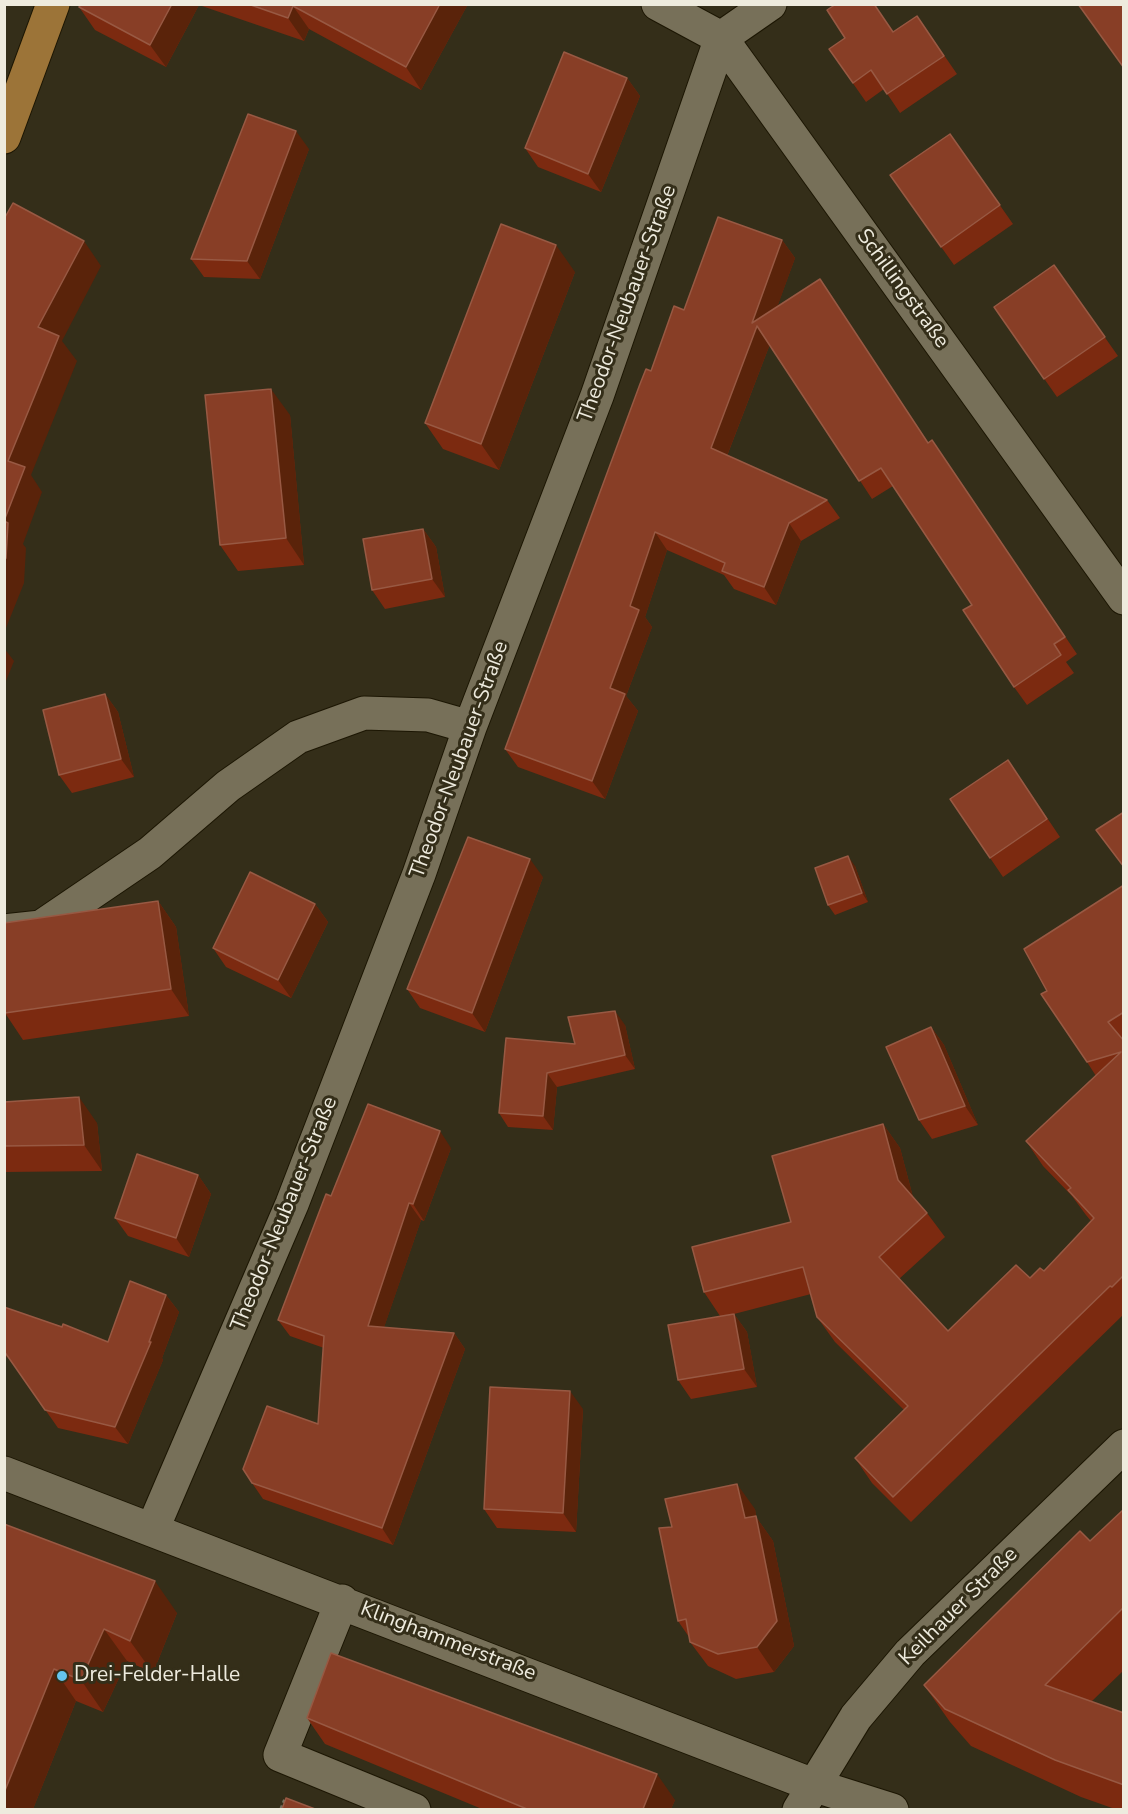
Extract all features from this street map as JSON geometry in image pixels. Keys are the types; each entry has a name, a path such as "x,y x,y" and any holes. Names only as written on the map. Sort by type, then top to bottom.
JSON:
{"main road":[{"path":"4,137 53,4"}],"street":[{"name":"Schillingstraße","path":"658,4 721,38 1124,598"},
{"path":"721,38 770,4"},
{"name":"Theodor-Neubauer-Straße","path":"153,1528 292,1204 419,874 470,727 597,396 721,38"},
{"path":"4,931 41,927 150,853 228,786 298,736 364,713 428,715 470,727"},
{"name":"Keilhauer Straße","path":"806,1797 856,1718 910,1653 1124,1446"},
{"name":"Klinghammerstraße","path":"4,1473 342,1601 806,1797 891,1809"},
{"path":"342,1601 280,1755 414,1809"}],"building":[{"path":"81,4 172,4 150,45 79,7"},
{"path":"248,4 440,4 406,67 293,6 288,18"},
{"path":"836,4 874,4 893,32 917,16 944,56 887,94 871,70 853,83 829,49 845,38 827,10"},
{"path":"1078,4 1124,4 1124,68"},
{"path":"564,52 627,78 588,174 525,148"},
{"path":"248,114 296,131 247,261 191,259"},
{"path":"950,134 1000,205 941,247 890,175"},
{"path":"13,203 84,241 38,327 59,336 8,461 25,467 4,521 4,219"},
{"path":"718,217 782,240 752,323 820,279 928,443 932,440 1065,637 1054,644 1061,655 1014,687 963,610 972,605 881,468 859,481 757,326 711,448 827,500 789,523 764,587 722,571 725,563 655,532 630,606 639,610 610,688 625,694 592,781 505,749 646,369 651,371 674,306 684,310"},
{"path":"501,224 556,245 481,444 425,423"},
{"path":"1054,265 1105,337 1044,379 994,307"},
{"path":"271,389 286,538 220,545 205,395"},
{"path":"4,521 8,523 4,561"},
{"path":"423,529 432,579 372,590 363,539"},
{"path":"105,694 121,759 59,775 43,710"},
{"path":"1008,760 1047,819 990,858 950,799"},
{"path":"1124,812 1124,867 1096,830"},
{"path":"468,837 530,859 472,1013 407,989"},
{"path":"848,856 862,893 828,905 815,868"},
{"path":"250,872 315,904 278,980 213,948"},
{"path":"1124,885 1124,1012 1108,1022 1124,1041 1124,1275 893,1497 855,1458 908,1406 817,1317 803,1267 704,1292 692,1247 791,1222 772,1156 883,1124 898,1180 927,1213 879,1257 948,1331 1016,1265 1030,1278 1040,1268 1044,1271 1094,1218 1068,1190 1071,1188 1026,1141 1121,1052 1087,1062 1041,994 1047,991 1024,949"},
{"path":"158,901 171,989 5,1013 4,923"},
{"path":"615,1011 625,1055 547,1073 543,1116 499,1113 506,1038 575,1044 568,1017"},
{"path":"931,1027 965,1106 919,1120 886,1047"},
{"path":"79,1097 84,1145 4,1146 4,1102"},
{"path":"368,1104 440,1131 413,1204 409,1203 368,1326 454,1333 382,1528 252,1483 243,1469 267,1406 318,1424 324,1336 278,1320 326,1194 331,1196"},
{"path":"137,1154 198,1175 176,1238 115,1218"},
{"path":"130,1281 166,1295 149,1342 151,1342 115,1427 45,1410 4,1351 4,1307 62,1327 63,1324 108,1342"},
{"path":"734,1314 744,1369 678,1380 668,1325"},
{"path":"490,1387 570,1391 563,1513 484,1509"},
{"path":"737,1484 745,1518 756,1516 777,1621 757,1647 718,1654 690,1642 686,1619 678,1621 659,1528 672,1527 665,1499"},
{"path":"1124,1509 1124,1607 1045,1685 1124,1713 1124,1785 1055,1760 945,1709 924,1685 1080,1531 1090,1541"},
{"name":"Drei-Felder-Halle","path":"4,1524 155,1581 130,1641 104,1629 81,1680 54,1669 4,1793"},
{"path":"331,1653 657,1774 643,1809 527,1809 307,1718"},
{"path":"286,1798 315,1809 282,1809"}],"place":[{"name":"Drei-Felder-Halle","path":"62,1676"}]}
